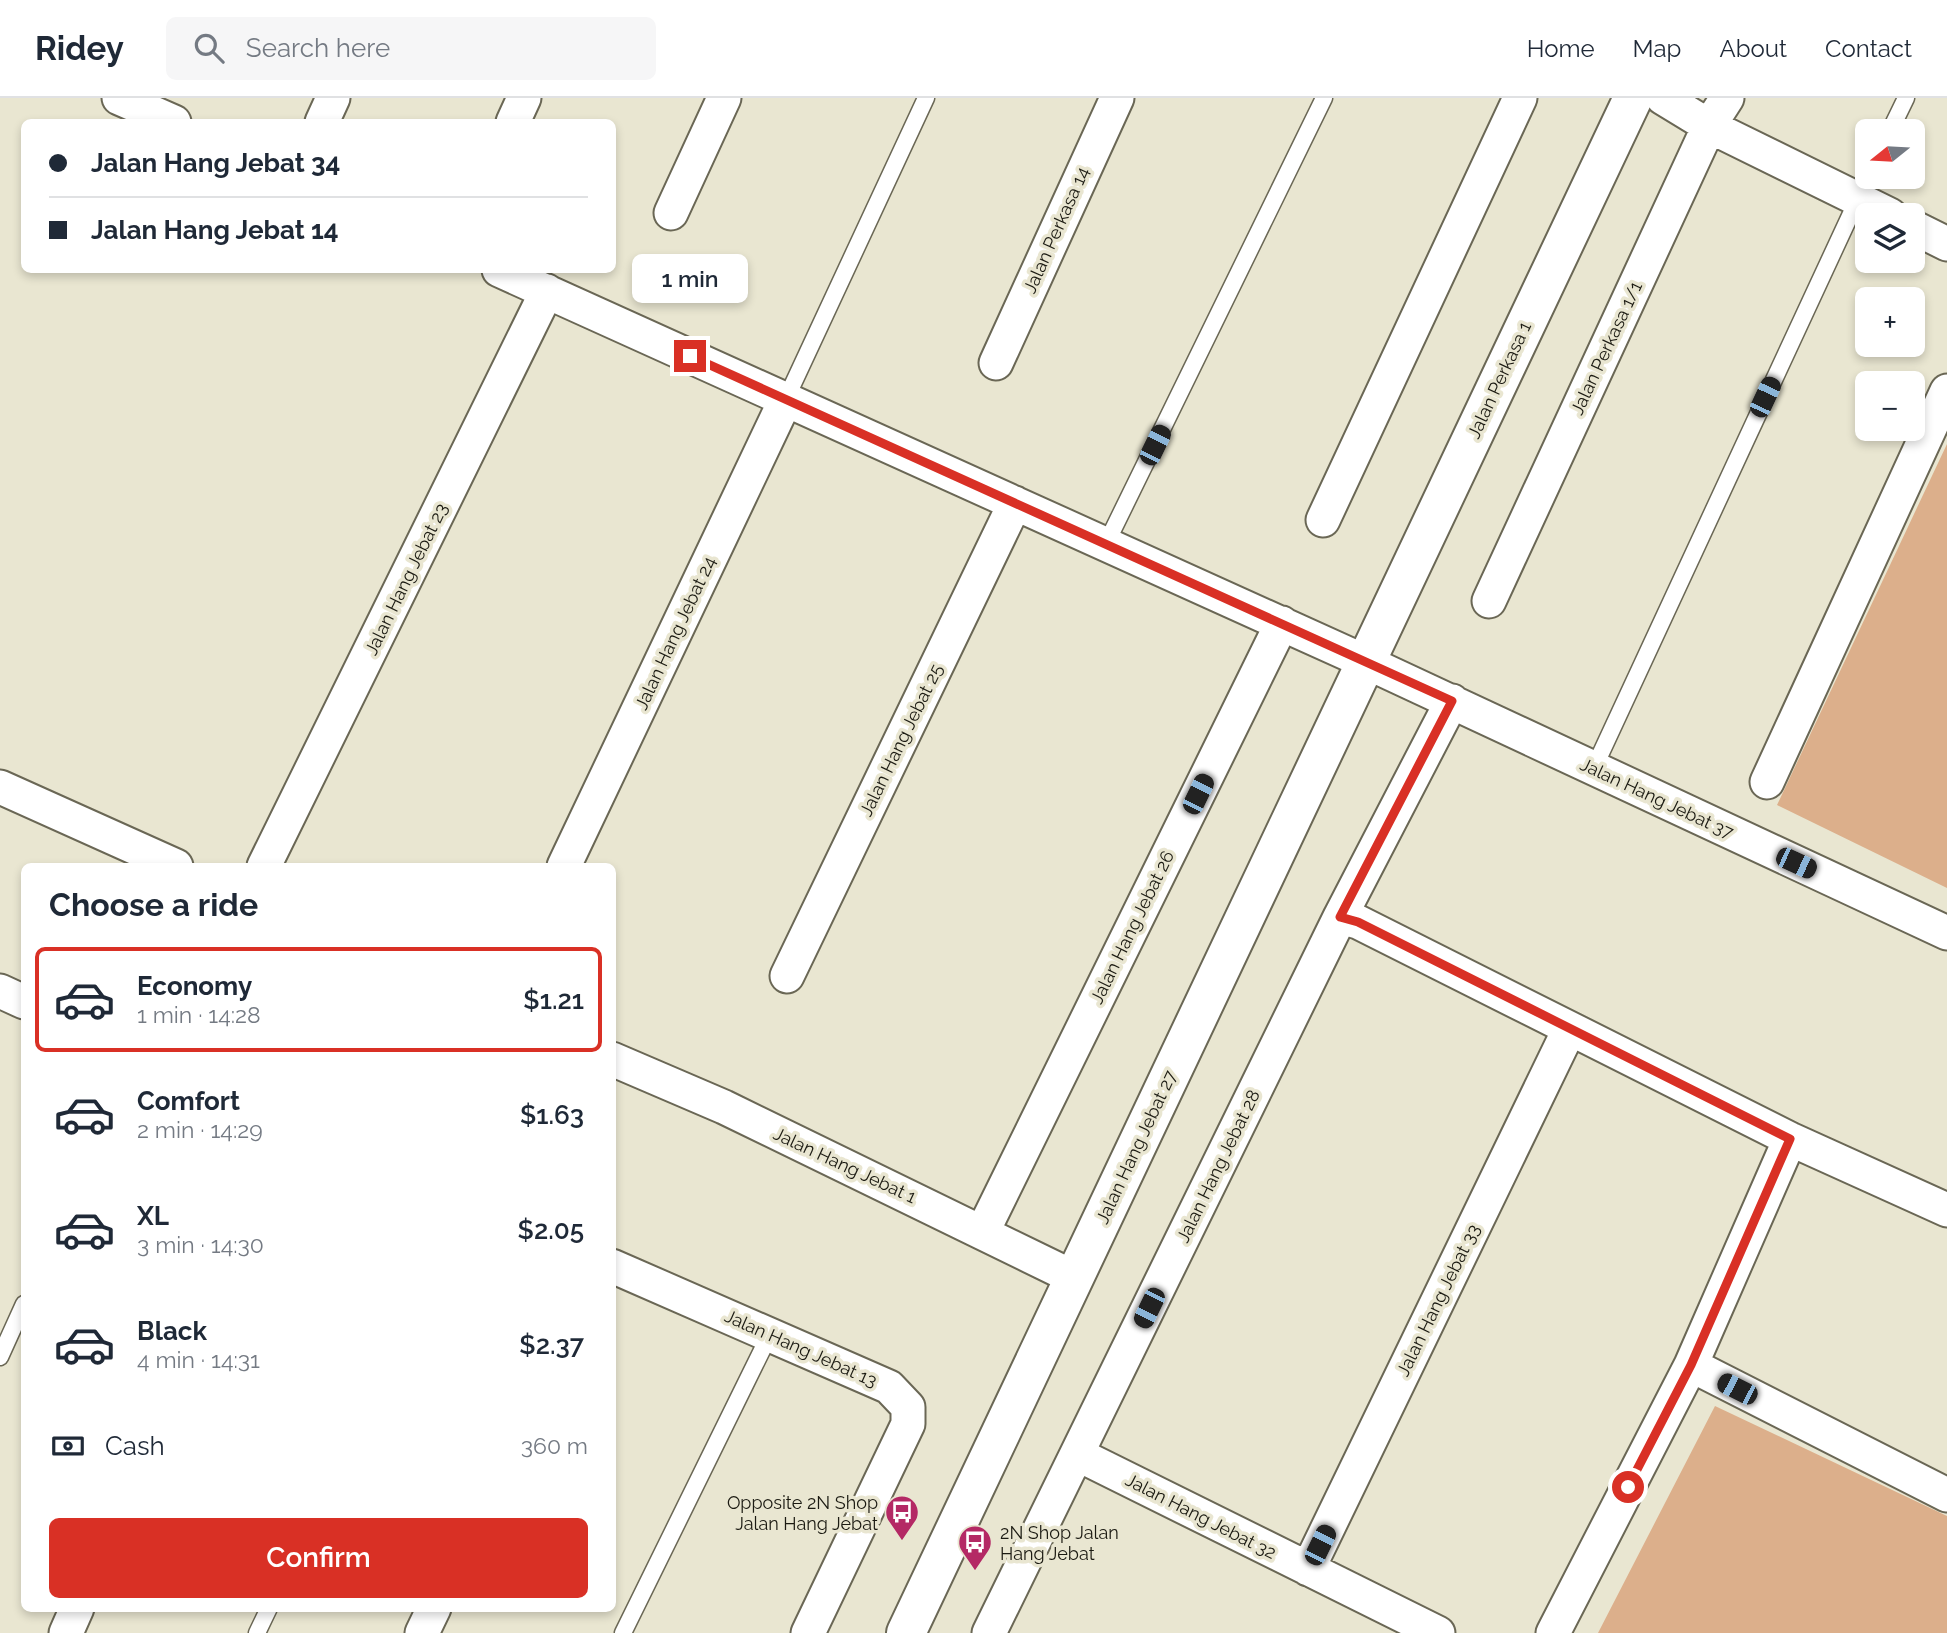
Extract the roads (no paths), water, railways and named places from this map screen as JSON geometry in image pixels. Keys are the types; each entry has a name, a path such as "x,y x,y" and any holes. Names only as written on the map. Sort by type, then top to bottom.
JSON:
{"street":[{"path":"119,98 166,119"},
{"path":"323,119 333,98"},
{"path":"514,119 524,98"},
{"path":"671,213 724,98"},
{"name":"Jalan Perkasa 14","path":"996,363 1116,98"},
{"path":"1323,520 1520,98"},
{"name":"Jalan Perkasa 1","path":"1366,662 1633,98"},
{"path":"1663,98 1709,126 1855,185"},
{"name":"Jalan Perkasa 1/1","path":"1489,601 1709,126 1727,98"},
{"path":"1863,189 1878,203"},
{"path":"1925,233 1947,244"},
{"name":"Jalan Hang Jebat 37","path":"506,273 1452,701 1947,933"},
{"name":"Jalan Hang Jebat 23","path":"265,863 547,291"},
{"path":"1767,782 1947,391"},
{"name":"Jalan Hang Jebat 24","path":"565,863 786,399"},
{"name":"Jalan Hang Jebat 25","path":"787,976 1015,503"},
{"name":"Jalan Hang Jebat 26","path":"983,1231 1282,624"},
{"name":"Jalan Hang Jebat 27","path":"906,1633 1366,662"},
{"name":"Jalan Hang Jebat 28","path":"989,1633 1340,917 1452,701"},
{"path":"0,787 169,863"},
{"path":"1340,917 1358,922 1790,1139 1947,1210"},
{"path":"0,991 21,1001"},
{"name":"Jalan Hang Jebat 33","path":"1308,1569 1569,1030"},
{"name":"Jalan Hang Jebat 1","path":"616,1061 724,1107 983,1231 1074,1278"},
{"path":"1553,1633 1691,1365 1790,1139"},
{"name":"Jalan Hang Jebat 13","path":"616,1268 889,1387 908,1407 908,1424 807,1633"},
{"path":"1691,1365 1947,1495"},
{"name":"Jalan Hang Jebat 32","path":"1077,1454 1438,1633"},
{"path":"66,1633 75,1612"},
{"path":"422,1633 431,1612"}],"lane":[{"path":"786,399 926,98"},
{"path":"1107,544 1324,98"},
{"path":"1896,119 1906,98"},
{"path":"1594,768 1862,189"},
{"path":"0,1357 21,1311"},
{"path":"623,1633 770,1334"},
{"path":"257,1633 267,1612"}],"place":[{"name":"Opposite 2N Shop Jalan Hang Jebat","path":"902,1542"},
{"name":"2N Shop Jalan Hang Jebat","path":"975,1572"}]}
